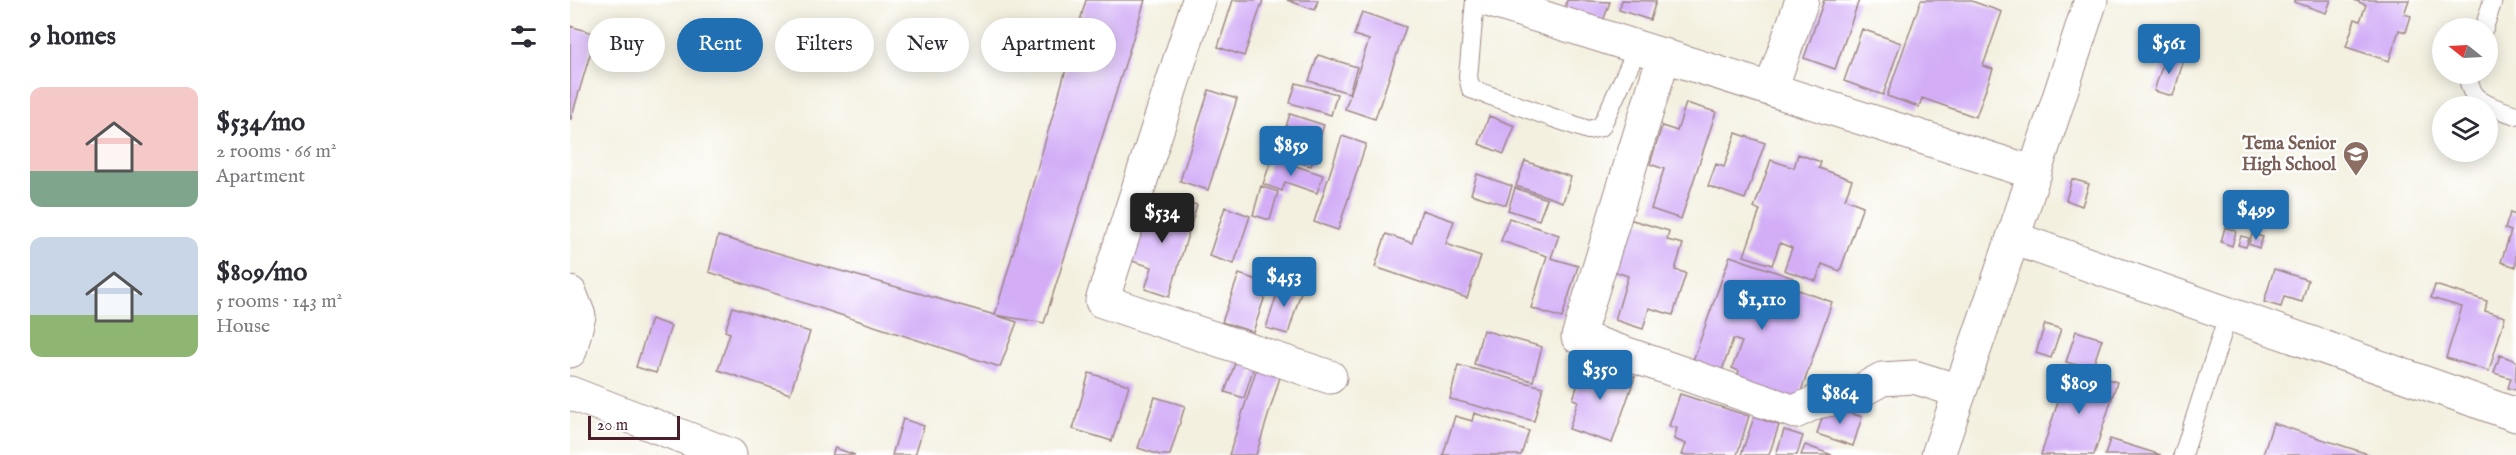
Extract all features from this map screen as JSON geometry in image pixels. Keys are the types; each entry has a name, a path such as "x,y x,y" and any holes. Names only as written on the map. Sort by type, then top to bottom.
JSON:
{"street":[{"path":"1198,0 1102,301 1330,376"},
{"path":"1488,0 2035,172"},
{"path":"1771,89 1802,0"},
{"path":"1938,455 2013,238 2091,0"},
{"path":"1651,51 1578,337 1795,412 1816,402 1853,395 1882,379 1914,377 1959,391"},
{"path":"2013,238 2516,415"},
{"path":"570,293 579,316 570,351"},
{"path":"570,393 730,455"}],"lane":[{"path":"1474,0 1468,77 1471,89 1588,130 1602,127 1651,51"},
{"path":"2487,18 2493,0"},
{"path":"2470,84 2478,99 2487,105 2516,115"},
{"path":"2183,455 2228,315"}],"building":[{"path":"1086,0 1145,0 1044,323 995,315 1065,72 1116,72 1116,18 1081,18"},
{"path":"1233,0 1263,0 1244,56 1218,47"},
{"path":"1287,0 1318,0 1315,10"},
{"path":"1567,0 1610,2 1602,24 1564,11"},
{"path":"1622,0 1656,1 1650,20 1619,10"},
{"path":"1824,0 1859,0 1835,69 1804,58"},
{"path":"1921,0 1969,0 2002,12 1983,66 1993,69 1976,117 1922,98 1919,107 1887,96"},
{"path":"2294,0 2331,0 2326,13 2294,2"},
{"path":"2354,0 2409,0 2404,14 2411,16 2406,32 2399,30 2389,61 2346,47 2355,19 2360,21 2366,5"},
{"path":"1362,12 1406,27 1375,119 1345,109 1369,40 1354,35"},
{"path":"570,26 588,32 588,61 570,119"},
{"path":"1862,29 1901,43 1883,95 1844,81"},
{"path":"2166,54 2184,59 2173,96 2154,91"},
{"path":"1318,55 1357,67 1349,93 1309,81"},
{"path":"1296,83 1337,94 1331,115 1290,103"},
{"path":"1209,90 1237,99 1208,190 1180,181"},
{"path":"1686,103 1716,112 1681,219 1651,209 1664,169 1650,164 1662,126 1677,131"},
{"path":"1290,114 1324,125 1311,166 1277,155"},
{"path":"1489,116 1515,126 1504,154 1479,144"},
{"path":"1736,133 1765,143 1745,199 1708,186 1716,164 1724,167"},
{"path":"1342,136 1366,144 1338,230 1314,222"},
{"path":"1798,154 1821,162 1819,168 1852,180 1845,199 1863,206 1840,271 1822,264 1816,281 1784,270 1792,248 1780,243 1772,265 1744,256 1760,210 1754,208 1771,160 1794,168"},
{"path":"1272,158 1323,175 1317,193 1285,182 1282,191 1263,184"},
{"path":"1525,161 1571,177 1563,202 1516,186"},
{"path":"1477,174 1512,186 1506,205 1471,194"},
{"path":"2072,179 2089,184 2082,206 2066,200"},
{"path":"1261,186 1278,192 1270,220 1253,215"},
{"path":"1515,188 1547,199 1539,220 1508,210"},
{"path":"1174,198 1197,205 1169,297 1145,289 1152,267 1125,259 1141,210 1167,219"},
{"path":"1225,207 1250,216 1234,264 1209,256"},
{"path":"1422,210 1454,221 1446,244 1481,256 1467,298 1375,267 1386,234 1412,243"},
{"path":"2510,213 2516,215 2516,267 2501,262 2511,231 2505,229"},
{"path":"1509,218 1559,235 1551,258 1578,266 1562,318 1531,308 1547,256 1501,241"},
{"path":"1629,219 1669,231 1667,240 1683,244 1675,270 1686,273 1673,315 1649,308 1643,329 1615,320 1628,276 1613,271"},
{"path":"2225,227 2236,231 2232,246 2221,242"},
{"path":"2252,234 2263,237 2259,248 2249,244"},
{"path":"718,236 1017,322 1000,367 709,272"},
{"path":"2241,236 2249,238 2246,247 2238,245"},
{"path":"1730,256 1793,278 1790,287 1832,302 1796,406 1734,384 1739,371 1732,368 1742,342 1733,339 1719,379 1690,369"},
{"path":"2274,269 2308,280 2302,302 2284,297 2281,307 2264,302"},
{"path":"1239,274 1269,284 1253,332 1222,322"},
{"path":"1281,282 1302,289 1288,334 1266,328"},
{"path":"2435,285 2487,301 2485,311 2505,317 2489,371 2446,358 2462,307 2431,298"},
{"path":"733,307 810,332 790,394 718,370 730,333 725,331"},
{"path":"651,319 671,326 656,373 636,367"},
{"path":"2045,324 2061,329 2051,358 2036,353"},
{"path":"1483,330 1542,347 1533,381 1474,364"},
{"path":"2076,331 2102,339 2092,369 2066,362"},
{"path":"2500,355 2516,361 2516,390 2508,388 2511,378 2494,373"},
{"path":"1236,360 1254,366 1244,398 1225,392"},
{"path":"1586,360 1635,377 1612,443 1569,429 1578,401 1573,399"},
{"path":"1458,365 1543,387 1534,421 1450,399"},
{"path":"1257,367 1281,374 1256,455 1229,455"},
{"path":"2069,367 2117,382 2094,455 2041,455"},
{"path":"1089,373 1129,385 1112,441 1073,429"},
{"path":"1680,394 1749,416 1737,455 1682,455 1686,444 1674,439 1677,428 1669,426"},
{"path":"1155,397 1185,406 1170,455 1160,455 1138,448"},
{"path":"1826,405 1862,417 1853,446 1817,434"},
{"path":"1474,413 1529,431 1521,455 1443,455 1455,416 1472,421"},
{"path":"1754,417 1779,425 1769,455 1741,455"},
{"path":"903,419 924,426 915,455 892,455"},
{"path":"2273,423 2371,455 2263,455"},
{"path":"1784,430 1803,436 1797,455 1776,455"},
{"path":"2110,439 2161,455 2105,455"},
{"path":"1805,445 1832,455 1801,455"},
{"path":"835,448 855,455 832,455"}],"place":[{"name":"Tema Senior High School","path":"2356,177"}]}
